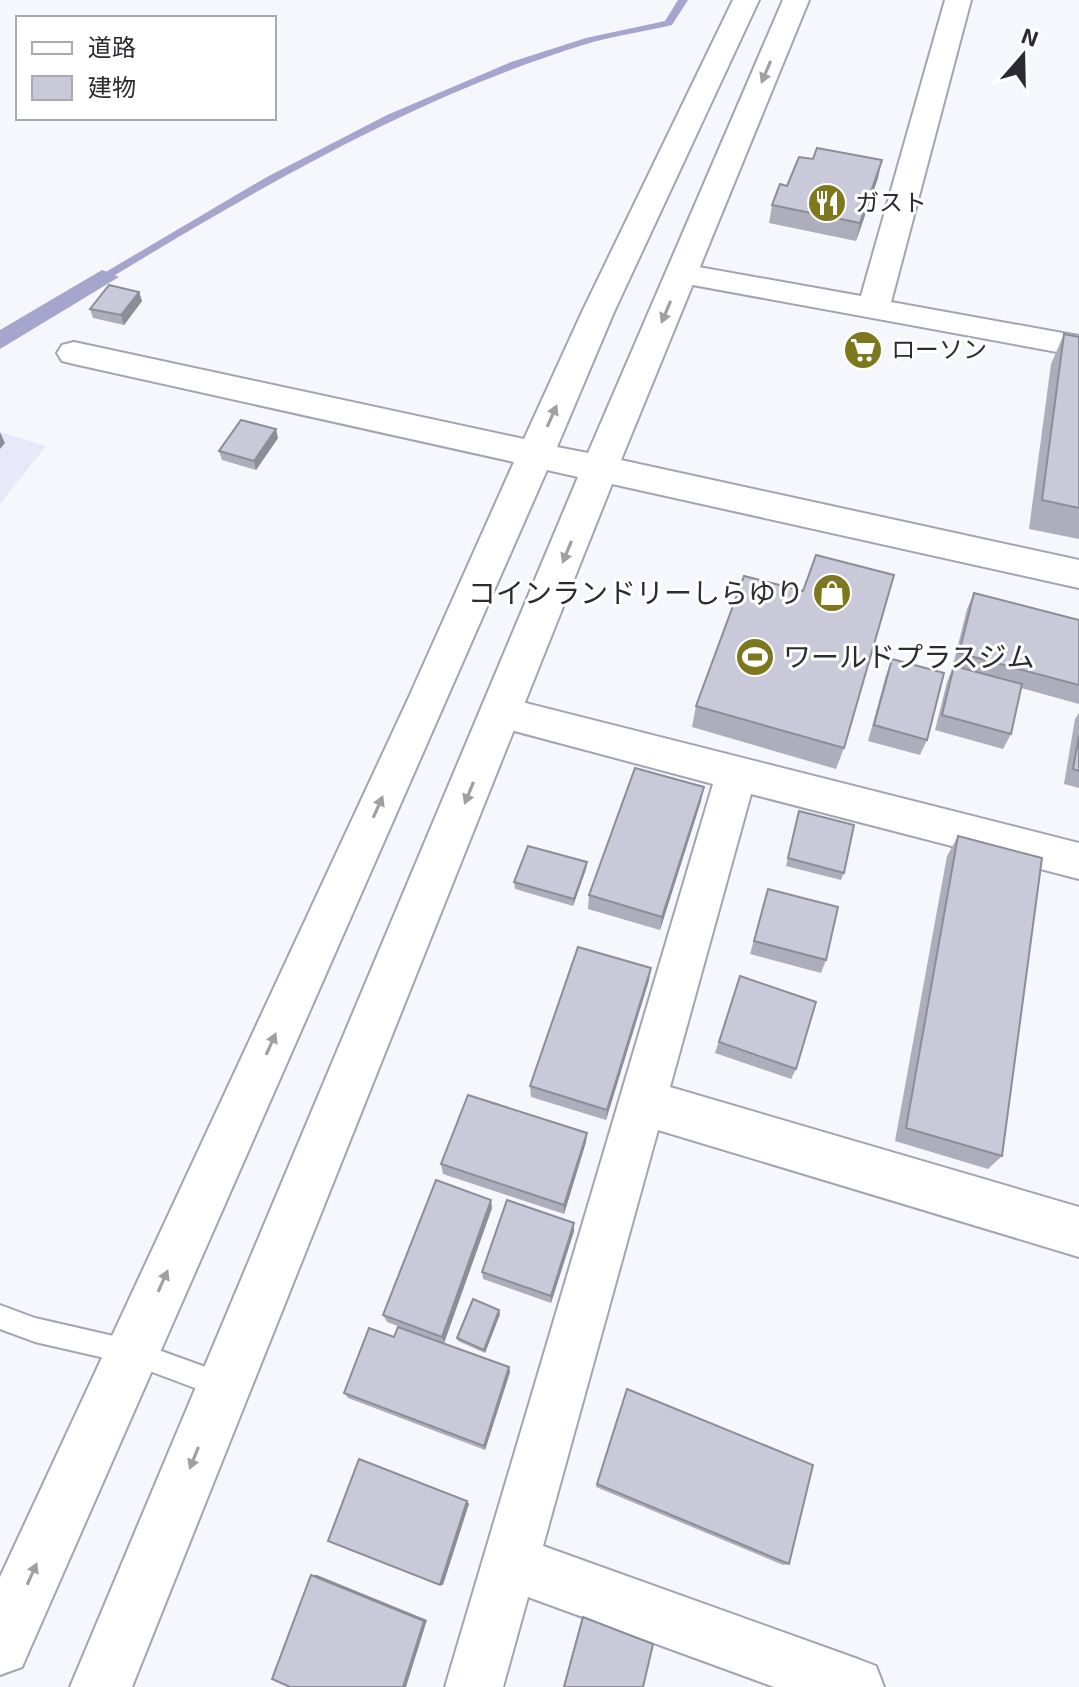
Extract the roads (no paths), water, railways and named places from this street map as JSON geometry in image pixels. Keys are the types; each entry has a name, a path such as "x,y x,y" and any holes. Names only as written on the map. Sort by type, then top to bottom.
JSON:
{"street":[{"path":"0,1645 429,697 598,312 746,0"},
{"path":"101,1687 600,468 796,0"},
{"path":"873,309 958,0"},
{"path":"682,274 1079,346"},
{"path":"74,353 1079,574"},
{"path":"502,713 1079,861"},
{"path":"474,1687 737,773"},
{"path":"642,1102 1079,1232"},
{"path":"510,1562 855,1687"}],"lane":[{"path":"0,1317 35,1330 131,1352 224,1386"}],"water":[{"path":"102,270 119,277 0,349 0,330"}],"waterway":[{"path":"93,283 269,180 390,117 515,64 590,40 669,23 683,0"}],"place":[{"name":"ガスト","path":"827,203"},
{"name":"ローソン","path":"863,350"},
{"name":"コインランドリーしらゆり","path":"832,593"},
{"name":"ワールドプラスジム","path":"755,657"}]}
